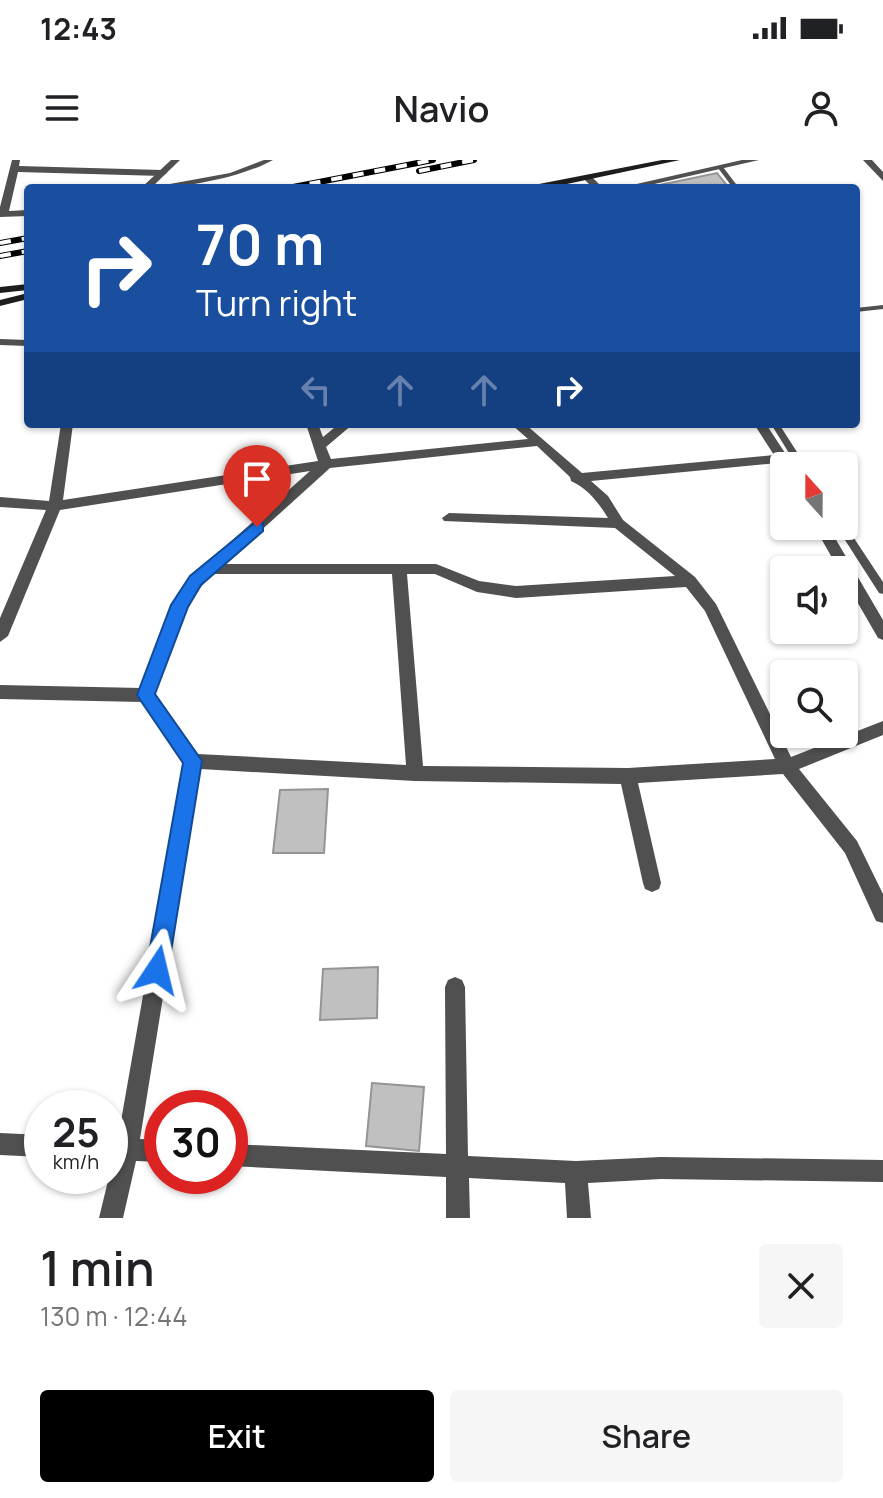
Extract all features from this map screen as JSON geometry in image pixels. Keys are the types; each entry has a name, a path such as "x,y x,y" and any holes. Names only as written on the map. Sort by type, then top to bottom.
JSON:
{"main road":[{"path":"555,184 676,160"},
{"path":"0,290 24,287"},
{"path":"0,303 24,297"}],"street":[{"path":"152,184 176,160"},
{"path":"643,184 755,160"},
{"path":"867,160 883,178"},
{"path":"24,213 2,214 15,165 162,173"},
{"path":"588,178 594,184"},
{"path":"0,342 24,343"},
{"path":"0,636 55,506 66,428"},
{"path":"314,428 326,464"},
{"path":"321,445 342,428"},
{"path":"522,428 603,499 618,523 690,581 711,608 787,766 851,847 883,914"},
{"path":"763,428 778,452"},
{"path":"0,502 55,506 326,464 540,442"},
{"path":"576,478 770,463"},
{"path":"146,695 180,605 196,581 326,464"},
{"path":"449,518 618,523"},
{"path":"829,540 883,634"},
{"path":"399,568 415,773"},
{"path":"211,569 436,569 477,586 516,592 690,581"},
{"path":"0,692 146,695"},
{"path":"128,1097 193,761 146,695"},
{"path":"193,761 415,773 628,776 787,766 883,728"},
{"path":"628,776 652,883"},
{"path":"455,987 458,1218"},
{"path":"0,1144 24,1145"},
{"path":"248,1156 576,1172 661,1168 883,1171"},
{"path":"576,1172 579,1218"},
{"path":"111,1218 113,1194"}],"lane":[{"path":"174,184 231,175 270,160"},
{"path":"721,168 733,184"},
{"path":"860,310 883,307"},
{"path":"778,428 793,452"},
{"path":"850,540 883,590"}],"building":[{"path":"717,173 726,184 664,184"},
{"path":"328,789 324,853 273,853 280,790"},
{"path":"378,967 377,1018 320,1020 323,969"},
{"path":"372,1083 424,1087 419,1151 366,1146"}],"railway":[{"path":"309,184 433,160"},
{"path":"419,171 474,160"},
{"path":"0,243 24,239"},
{"path":"0,256 24,252"}],"route":[{"path":"157,970 193,761 146,695 180,605 196,581 257,527"}]}
